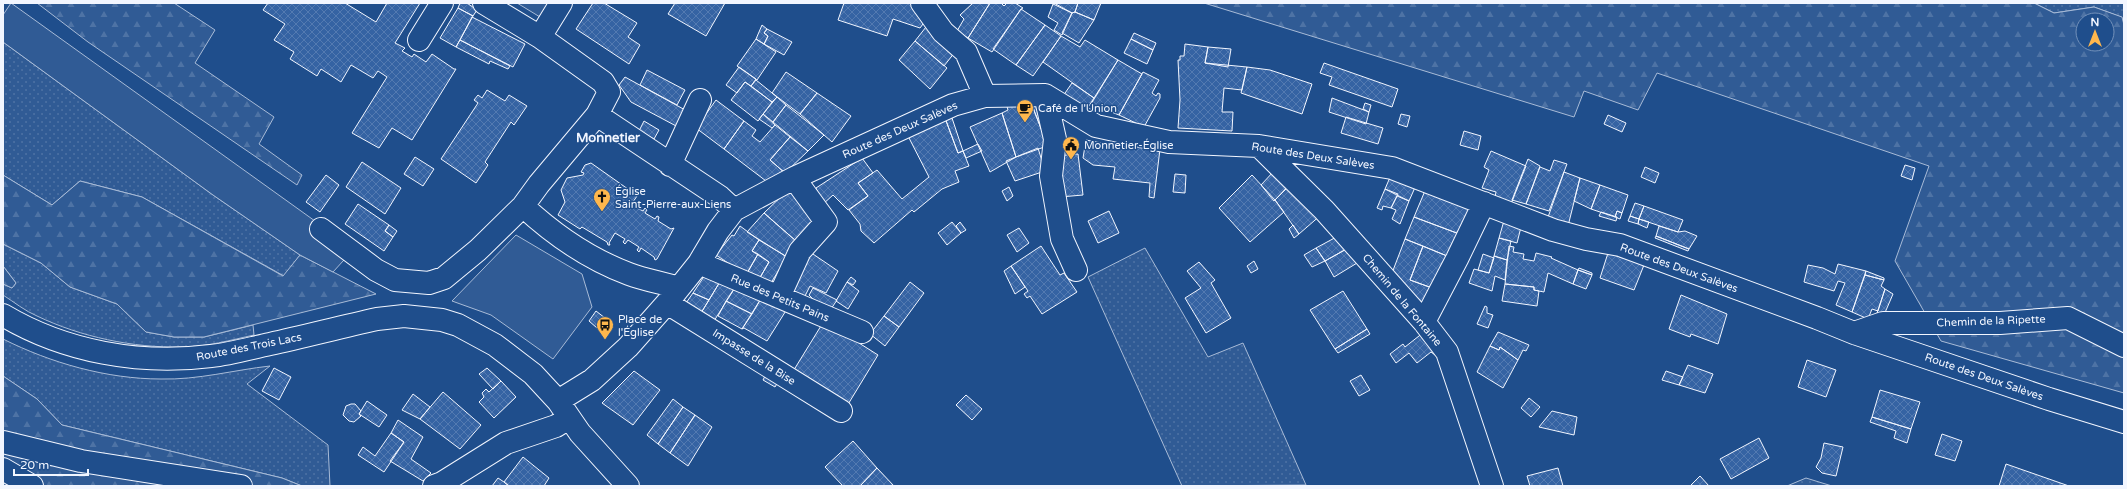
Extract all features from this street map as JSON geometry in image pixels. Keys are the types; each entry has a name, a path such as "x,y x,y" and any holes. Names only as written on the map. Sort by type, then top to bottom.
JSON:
{"street":[{"path":"419,40 442,3"},
{"path":"321,229 376,270 395,280 429,283 444,278 478,250 523,206 539,184 597,115 609,92 604,82 540,37 484,3"},
{"path":"540,37 561,3"},
{"path":"922,3 943,32 966,52 985,96"},
{"path":"1045,95 1055,139 1051,176 1062,239 1076,270"},
{"name":"Route des Deux Salèves","path":"434,486 442,483 506,443 552,428 564,410 592,380 628,347 673,295 699,263 718,231 734,210 794,178 952,104 985,96 1045,95 1096,126 1169,142 1259,146 1392,168 1553,230 1586,239 1620,245 1854,333 2064,404 2124,422"},
{"path":"670,164 700,100"},
{"path":"597,115 720,197 734,210"},
{"name":"Chemin de la Fontaine","path":"1259,146 1324,210 1424,322 1447,352 1492,486"},
{"path":"779,297 800,251 826,222 794,178"},
{"path":"1424,322 1484,203"},
{"name":"Impasse de la Bise","path":"523,206 548,229 601,262 673,295 841,411"},
{"name":"Rue des Petits Pains","path":"699,263 862,332"},
{"name":"Route des Trois Lacs","path":"3,315 32,331 53,339 98,351 144,358 188,358 212,356 377,319 404,316 436,319 458,325 495,345 533,374 628,486"},
{"name":"Chemin de la Ripette","path":"1854,333 1883,323 2000,323 2068,318 2124,346"},
{"path":"3,442 81,461 241,486"},
{"path":"3,469 32,486"}],"green space":[{"path":"37,3 174,3 215,30 195,63 274,117 259,144 302,175 297,185 88,42"},
{"path":"1204,3 2034,3 2054,13 2094,7 2108,12 2075,12 2075,52 2115,52 2115,14 2122,17 2124,25 2124,393 1941,341 1895,261 1929,166 1657,73 1638,110 1584,91 1574,117"},
{"path":"2034,3 2124,3 2124,25 2121,17 2115,15 2115,12 2108,12 2094,7 2054,13"},
{"path":"3,42 213,195 300,255 284,276 142,197 80,181 52,205 3,175"},
{"path":"3,175 52,205 80,181 142,197 283,276 300,255 376,294 204,337 174,337 146,332 117,304 70,287 41,263 3,244"},
{"path":"3,244 41,263 70,287 117,304 146,332 174,337 204,337 253,325 254,335 200,346 164,347 145,346 108,340 71,330 33,314 3,295 3,284 12,288 16,283 3,266"},
{"path":"1145,248 1208,357 1243,343 1306,485 1182,486 1088,277"},
{"path":"3,266 16,283 12,288 3,284"},
{"path":"3,339 21,348 60,362 100,373 120,376 175,379 270,366 247,384 328,445 330,486 302,486 282,478 62,425 37,399 3,376"},
{"path":"3,376 37,399 62,425 282,478 302,486 3,486"},
{"path":"1806,478 1832,486 1787,486"}],"shaded area":[{"path":"11,3 354,249 333,272 300,255 213,195 3,42 3,15"},
{"path":"517,3 549,3 540,17"},
{"path":"516,235 582,274 592,307 553,359 491,315 452,301"}],"building":[{"path":"268,3 345,3 376,22 387,3 420,3 395,43 405,48 402,51 412,57 414,54 426,62 432,54 456,69 412,140 392,128 379,148 352,133 387,77 378,71 373,78 351,65 341,82 321,69 317,76 290,59 294,52 274,40 285,24 263,10"},
{"path":"460,3 467,3 477,10 473,16 458,8"},
{"path":"593,3 604,3 637,23 628,37 640,45 629,64 576,29"},
{"path":"675,3 725,3 706,36 668,14"},
{"path":"844,3 915,3 926,20 920,28 893,19 887,36 838,20"},
{"path":"973,3 990,3 968,38 957,31 964,19 960,15"},
{"path":"990,3 1001,3 1004,6 1007,3 1015,3 1023,8 992,52 968,38"},
{"path":"1054,3 1078,3 1075,12 1072,13"},
{"path":"1078,3 1101,3 1094,20 1075,12"},
{"path":"1053,4 1072,13 1062,35 1054,30 1058,23 1048,17"},
{"path":"458,8 473,16 456,47 440,38"},
{"path":"1021,9 1045,25 1016,65 993,49"},
{"path":"1075,12 1094,20 1079,43 1062,33 1072,13"},
{"path":"472,17 525,44 513,67 460,40"},
{"path":"762,25 767,29 764,33 768,36 764,44 756,39"},
{"path":"1045,25 1061,36 1033,76 1016,65"},
{"path":"926,27 955,52 944,66 915,41"},
{"path":"767,29 792,42 784,55 764,44 768,36 764,33"},
{"path":"1134,33 1156,43 1153,50 1131,39"},
{"path":"1061,36 1080,47 1085,40 1118,60 1094,98 1043,62"},
{"path":"756,39 776,52 757,80 737,66"},
{"path":"1131,39 1153,50 1147,64 1124,53"},
{"path":"460,40 510,66 508,69 490,61 489,64 456,47"},
{"path":"915,41 947,68 930,89 899,60"},
{"path":"1185,44 1208,47 1205,63 1247,67 1242,90 1224,88 1222,112 1233,112 1232,131 1178,128 1180,100 1178,60 1180,60 1180,56 1184,56"},
{"path":"1208,47 1231,49 1228,67 1205,63"},
{"path":"1118,60 1142,74 1119,115 1091,104"},
{"path":"1324,63 1398,89 1392,107 1329,85 1332,77 1320,73"},
{"path":"739,67 756,79 751,86 745,82 737,93 726,85"},
{"path":"1247,67 1270,70 1312,84 1302,114 1241,93"},
{"path":"647,70 685,90 677,105 640,85"},
{"path":"786,72 817,93 800,114 772,93"},
{"path":"1143,72 1159,80 1152,93 1156,96 1158,93 1160,94 1160,98 1144,127 1119,115"},
{"path":"625,77 687,111 678,127 631,102 619,85"},
{"path":"756,80 777,97 772,102 751,86"},
{"path":"745,82 772,102 758,121 731,100"},
{"path":"1072,83 1094,98 1087,109 1063,96"},
{"path":"487,90 505,101 509,95 527,106 514,125 511,122 485,162 488,165 476,183 441,159 478,103 474,100 478,95 482,98"},
{"path":"817,93 851,116 832,142 800,114"},
{"path":"777,97 786,105 773,122 763,114"},
{"path":"1332,98 1369,112 1366,124 1329,112"},
{"path":"716,100 744,121 724,149 696,128"},
{"path":"1030,100 1042,131 1048,130 1050,145 1016,157 1002,113 1008,110 1006,103"},
{"path":"1030,100 1038,103 1048,130 1042,131"},
{"path":"1365,103 1371,105 1369,112 1363,109"},
{"path":"786,105 824,135 808,151 773,122"},
{"path":"1002,113 1016,157 990,172 970,127"},
{"path":"763,114 775,125 772,128 759,119"},
{"path":"1401,114 1410,116 1407,127 1398,124"},
{"path":"951,115 963,151 958,153 945,118"},
{"path":"1608,115 1626,123 1622,132 1604,124"},
{"path":"1346,117 1383,128 1378,144 1341,133"},
{"path":"945,118 958,153 963,151 969,166 955,171 959,182 942,189 914,212 912,210 874,243 861,231 860,224 849,210 868,196 858,183 877,170 902,199 929,177 908,136"},
{"path":"644,121 659,130 654,139 639,131"},
{"path":"744,121 756,130 752,136 760,142 775,125 790,137 770,160 785,173 766,181 724,149"},
{"path":"1464,131 1481,136 1478,150 1460,145"},
{"path":"790,137 808,151 785,173 770,160"},
{"path":"1086,140 1117,146 1160,149 1154,198 1149,197 1150,183 1113,179 1115,167 1093,165 1083,158"},
{"path":"978,144 982,151 966,158 963,151"},
{"path":"1038,148 1045,171 1015,181 1006,161"},
{"path":"1491,151 1526,166 1511,204 1495,197 1496,192 1482,188 1489,170 1484,167"},
{"path":"1078,154 1083,195 1060,197 1056,156"},
{"path":"415,157 434,169 423,186 404,174"},
{"path":"862,158 873,173 858,183 868,196 848,210 833,195 822,205 816,188"},
{"path":"1528,159 1540,166 1526,204 1512,200"},
{"path":"1554,160 1567,164 1549,211 1526,204 1540,167 1550,171"},
{"path":"362,162 401,188 385,214 346,187"},
{"name":"Église Saint-Pierre-aux-Liens","path":"591,163 635,194 639,193 631,205 643,211 645,208 647,210 645,213 655,219 657,216 659,217 658,221 671,229 674,228 657,259 655,260 654,257 641,248 639,252 637,250 639,247 628,240 625,244 623,242 625,239 615,233 609,243 610,245 608,245 607,242 582,227 580,229 558,215 565,202 561,190 567,178 583,175 584,173 581,172 585,165"},
{"path":"1905,165 1915,168 1912,180 1901,176"},
{"path":"1645,167 1659,173 1655,183 1641,177"},
{"path":"1274,171 1289,185 1274,201 1261,185"},
{"path":"1564,172 1580,178 1568,226 1547,220"},
{"path":"1175,174 1186,175 1185,193 1173,192"},
{"path":"326,175 339,185 320,212 306,202"},
{"path":"1252,175 1284,212 1250,242 1219,208"},
{"path":"1391,175 1417,183 1409,201 1385,189"},
{"path":"1580,178 1600,185 1591,209 1574,201"},
{"path":"1291,184 1322,214 1299,234 1275,200"},
{"path":"1600,185 1628,195 1622,213 1617,211 1615,217 1591,209"},
{"path":"1427,186 1474,203 1462,235 1414,217"},
{"path":"1009,187 1013,196 1007,201 1002,191"},
{"path":"790,188 816,216 796,241 764,213"},
{"path":"1385,189 1398,194 1391,208 1383,206 1382,210 1377,208"},
{"path":"1397,196 1409,201 1400,224 1392,219 1396,210 1391,208"},
{"path":"1635,203 1644,206 1639,219 1630,216"},
{"path":"358,204 389,225 385,231 393,237 384,251 345,224"},
{"path":"1644,206 1683,220 1678,232 1639,219"},
{"path":"1109,211 1119,233 1098,243 1088,221"},
{"path":"1617,211 1622,213 1620,219 1615,217"},
{"path":"1601,212 1617,217 1616,221 1599,216"},
{"path":"764,213 796,241 787,251 790,253 787,257 747,232"},
{"path":"1630,216 1639,219 1638,224 1628,221"},
{"path":"1414,217 1462,235 1452,258 1405,239"},
{"path":"1505,217 1522,223 1517,243 1499,238"},
{"path":"1639,219 1649,222 1647,228 1638,224"},
{"path":"952,222 961,233 947,245 938,233"},
{"path":"960,222 966,230 961,233 956,226"},
{"path":"389,225 397,231 393,237 385,231"},
{"path":"1293,225 1299,234 1294,238 1289,229"},
{"path":"740,226 759,240 752,251 758,254 746,275 716,255 732,235 734,236"},
{"path":"1659,226 1678,232 1685,231 1697,236 1689,249 1656,236"},
{"path":"1019,228 1029,243 1017,252 1007,235"},
{"path":"1340,235 1350,247 1325,261 1316,248"},
{"path":"1656,236 1689,249 1688,251 1655,238"},
{"path":"1499,238 1511,241 1507,260 1494,256"},
{"path":"1405,239 1423,246 1410,280 1435,289 1425,307 1392,273"},
{"path":"759,240 787,257 769,286 758,281 769,262 752,251"},
{"path":"1041,246 1060,275 1064,273 1077,292 1042,314 1030,296 1027,298 1024,294 1028,291 1011,266"},
{"path":"1423,246 1452,258 1435,289 1410,280"},
{"path":"1509,246 1514,247 1513,252 1524,254 1523,259 1534,261 1536,253 1552,257 1551,258 1578,270 1573,284 1548,273 1544,292 1534,290 1534,287 1505,284"},
{"path":"1350,247 1362,260 1334,277 1325,261"},
{"path":"1316,248 1325,261 1312,267 1304,255"},
{"path":"810,252 838,271 826,293 810,286 804,298 790,291"},
{"path":"1608,253 1644,265 1634,290 1600,278"},
{"path":"758,254 769,262 758,281 746,275"},
{"path":"1483,254 1494,258 1489,273 1478,270"},
{"path":"1494,256 1507,260 1505,280 1495,276 1492,291 1469,283 1474,269 1489,273"},
{"path":"1254,261 1258,269 1251,273 1247,266"},
{"path":"1199,262 1215,280 1211,283 1231,318 1206,333 1185,298 1201,288 1187,271"},
{"path":"1838,264 1866,271 1852,312 1836,305 1845,283 1838,281 1834,291 1804,282 1808,265 1823,268 1835,274"},
{"path":"1011,266 1025,287 1015,294 1004,271"},
{"path":"1579,268 1592,273 1592,275 1578,270"},
{"path":"1578,270 1592,275 1586,289 1573,284"},
{"path":"1866,271 1884,278 1884,280 1865,275"},
{"path":"705,275 721,280 709,300 693,293"},
{"path":"1865,275 1884,280 1881,286 1885,289 1878,311 1872,309 1868,319 1852,312"},
{"path":"851,277 856,281 853,285 847,282"},
{"path":"721,280 736,286 714,321 701,313"},
{"path":"847,282 859,291 848,309 836,301"},
{"path":"910,282 924,293 899,327 884,316"},
{"path":"1505,284 1534,287 1534,290 1539,291 1537,306 1502,301"},
{"path":"736,286 762,297 752,314 726,301"},
{"path":"813,288 837,300 831,309 818,304 809,295"},
{"path":"1885,289 1893,294 1884,315 1877,313"},
{"path":"1343,291 1367,329 1335,349 1310,310"},
{"path":"693,293 709,300 701,313 686,303"},
{"path":"1681,295 1727,314 1718,344 1691,334 1690,337 1669,329"},
{"path":"762,297 787,309 767,341 744,328 742,329"},
{"path":"726,301 752,314 742,329 718,316"},
{"path":"1485,306 1487,307 1487,313 1493,315 1488,328 1477,324"},
{"path":"596,311 605,318 597,328 589,321"},
{"path":"884,316 899,327 885,346 870,334"},
{"path":"824,321 878,355 847,406 792,373"},
{"path":"1367,329 1370,334 1338,353 1335,349"},
{"path":"1424,332 1438,353 1435,355 1431,352 1417,363 1409,353 1396,363 1390,354 1403,344 1405,347"},
{"path":"1498,332 1529,345 1526,351 1523,350 1518,360 1500,347 1499,350 1490,346"},
{"path":"1490,346 1499,350 1500,347 1518,360 1503,388 1477,372"},
{"path":"1807,360 1836,370 1826,397 1798,387"},
{"path":"1688,365 1713,374 1705,393 1679,385"},
{"path":"274,368 291,377 279,400 262,391"},
{"path":"487,368 501,381 493,389 479,374"},
{"path":"768,370 781,377 775,387 763,380"},
{"path":"634,371 660,390 633,425 602,403"},
{"path":"1666,371 1683,377 1679,385 1662,380"},
{"path":"1361,375 1370,390 1359,396 1350,381"},
{"path":"501,381 516,397 494,418 479,402 484,397 482,393 486,389 489,392"},
{"path":"1880,390 1920,402 1911,429 1872,417"},
{"path":"443,392 481,425 460,449 420,419"},
{"path":"413,394 430,407 420,419 402,410"},
{"path":"966,395 982,409 972,420 956,405"},
{"path":"1529,398 1540,407 1531,417 1521,408"},
{"path":"673,399 683,407 658,444 647,435"},
{"path":"367,401 387,415 379,427 359,414"},
{"path":"355,404 361,411 359,414 361,416 354,422 349,421 343,415 346,406"},
{"path":"683,407 695,415 670,453 658,444"},
{"path":"1552,411 1577,417 1574,435 1539,427"},
{"path":"695,415 712,427 688,466 670,453"},
{"path":"1872,417 1911,429 1907,443 1894,438 1896,431 1870,422"},
{"path":"398,420 423,437 411,459 431,473 423,481 390,461 404,442 391,433"},
{"path":"391,433 404,442 384,472 358,455 363,447 375,456"},
{"path":"1942,434 1962,441 1955,461 1935,455"},
{"path":"1759,438 1769,458 1731,479 1720,459"},
{"path":"853,441 877,468 860,486 843,486 825,467"},
{"path":"1824,443 1843,447 1836,476 1822,473 1816,467 1821,458"},
{"path":"523,457 549,478 544,486 509,486 504,482"},
{"path":"2006,464 2069,486 1999,486"},
{"path":"877,468 894,486 860,486"},
{"path":"1558,468 1563,486 1530,486 1527,476"},
{"path":"1700,476 1709,486 1690,486"},
{"path":"498,478 504,482 509,486 492,486"}],"place":[{"name":"Café de l'Union","path":"1025,123"},
{"name":"Monnetier-Église","path":"1071,160"},
{"name":"Église Saint-Pierre-aux-Liens","path":"602,212"},
{"name":"Place de l'Église","path":"605,340"}],"district":[{"name":"Monnetier","path":"608,138"}]}
